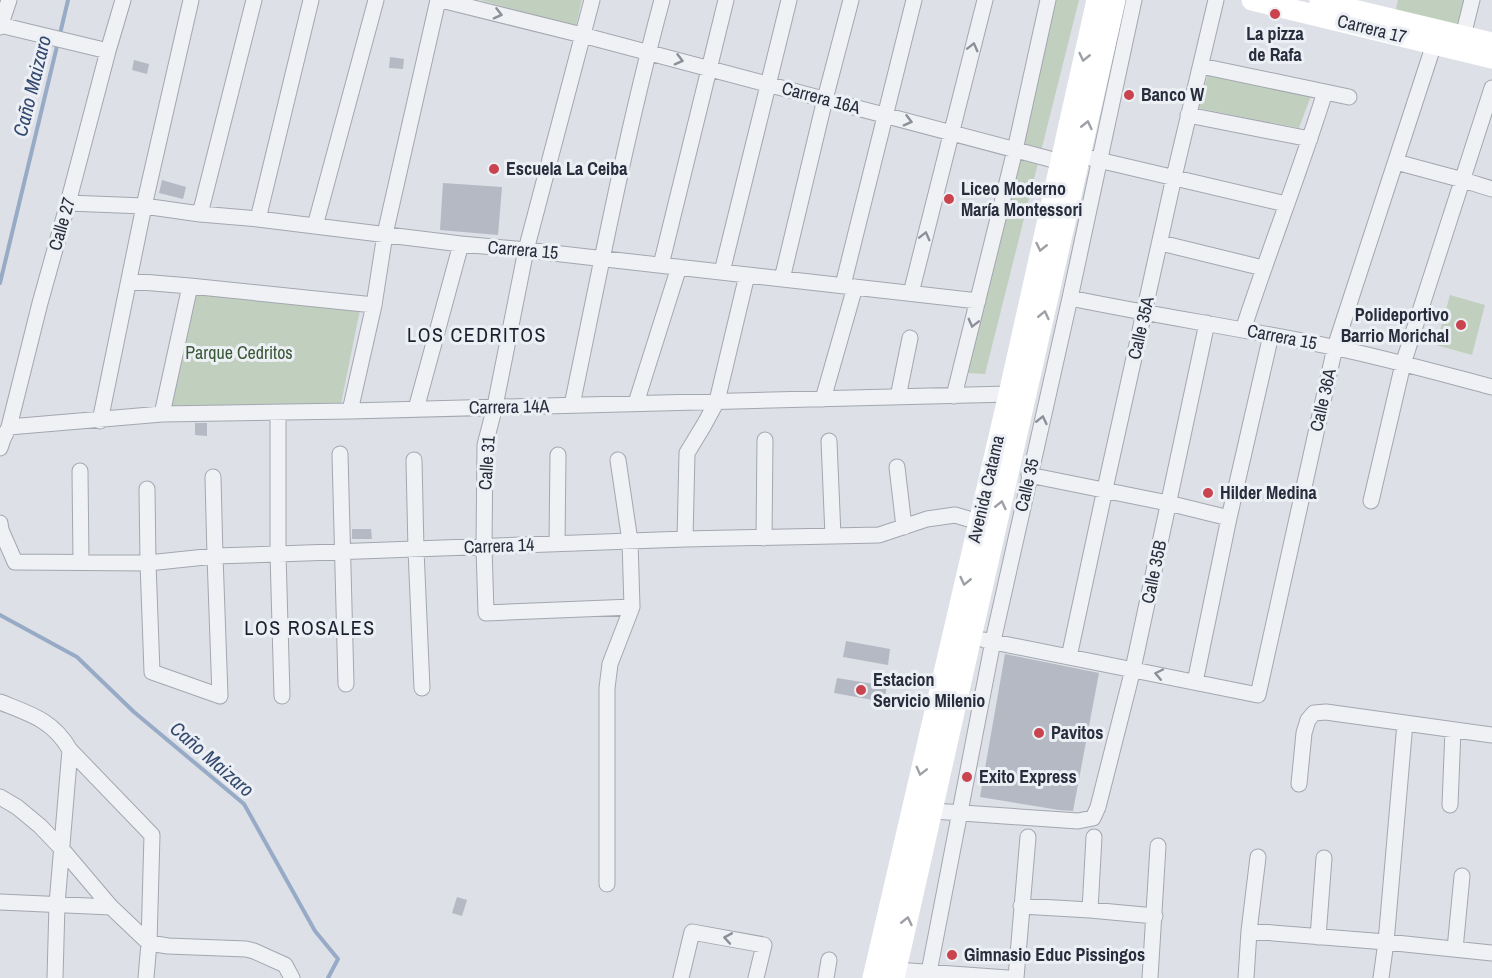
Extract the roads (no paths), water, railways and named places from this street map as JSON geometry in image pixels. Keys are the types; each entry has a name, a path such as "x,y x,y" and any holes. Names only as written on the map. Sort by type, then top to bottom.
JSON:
{"main road":[{"name":"Avenida Catama","path":"873,978 1009,394 1080,159 1097,0"},
{"name":"Avenida Catama","path":"895,974 1115,0"},
{"name":"Carrera 17","path":"1252,0 1492,58"},
{"name":"Carrera 17","path":"1313,0 1492,43"}],"street":[{"path":"9,0 0,26 108,51"},
{"name":"Calle 27","path":"0,448 9,427 40,303 123,0"},
{"path":"100,421 144,206 191,0"},
{"path":"200,214 254,0"},
{"path":"258,219 311,0"},
{"path":"315,226 376,0"},
{"path":"350,411 374,305 386,234 440,0"},
{"name":"Carrera 16A","path":"440,0 648,52 1015,150 1080,159 1174,177 1286,204"},
{"name":"Calle 31","path":"592,0 526,250 485,445 486,613 632,608"},
{"path":"572,405 602,258 648,52 662,0"},
{"path":"661,265 726,0"},
{"path":"722,272 789,0"},
{"path":"782,279 851,0"},
{"path":"823,399 885,115 914,0"},
{"path":"911,293 985,0"},
{"path":"954,396 1015,150 1048,0"},
{"name":"Calle 35","path":"929,972 993,641 1070,297 1080,159 1134,0"},
{"name":"Calle 35A","path":"1069,657 1174,177 1216,0"},
{"path":"1463,36 1472,0"},
{"name":"Calle 36A","path":"1196,682 1257,695 1335,347 1434,44"},
{"path":"1201,66 1349,97"},
{"path":"1371,501 1403,364 1492,88"},
{"path":"1243,330 1325,92"},
{"path":"1188,115 1310,139"},
{"path":"1396,162 1492,189"},
{"name":"Carrera 15","path":"68,203 144,206 461,244 978,301"},
{"path":"1161,243 1263,268"},
{"path":"416,409 461,244"},
{"path":"636,403 679,267"},
{"path":"685,539 687,453 717,401 747,274"},
{"path":"129,280 374,305"},
{"path":"162,414 190,286"},
{"name":"Carrera 15","path":"1070,297 1145,313 1335,347 1492,387"},
{"name":"Calle 35B","path":"960,813 1078,821 1093,818 1098,807 1133,669 1207,323"},
{"path":"972,637 1196,682 1229,518 1270,335"},
{"path":"898,397 910,338"},
{"name":"Carrera 14A","path":"9,427 162,414 1009,394"},
{"path":"278,412 278,554 282,696"},
{"path":"764,538 765,440"},
{"path":"829,441 833,536"},
{"path":"340,454 346,684"},
{"path":"557,544 558,455"},
{"path":"414,460 422,688"},
{"path":"607,884 607,688 610,664 632,608 630,542 618,460"},
{"path":"897,467 904,527"},
{"path":"80,471 81,562"},
{"path":"1029,475 1105,489 1229,518"},
{"path":"147,489 152,672 220,696 213,477"},
{"name":"Carrera 14","path":"0,523 15,562 148,563 215,556 343,551 685,539 879,536 927,519 956,515 979,522"},
{"path":"0,702 43,720 58,733 70,750 152,835 146,978"},
{"path":"1299,784 1304,733 1308,720 1314,712 1492,735"},
{"path":"1381,978 1405,723"},
{"path":"1449,805 1452,730"},
{"path":"55,978 57,904 70,750"},
{"path":"0,797 29,816 61,848 111,907 149,943 168,946 246,949 254,951 288,971"},
{"path":"933,811 960,813"},
{"path":"1016,978 1028,837"},
{"path":"1090,910 1094,837"},
{"path":"1150,978 1158,846"},
{"path":"1246,978 1258,857"},
{"path":"1318,937 1324,858"},
{"path":"1455,949 1462,876"},
{"path":"0,902 111,907"},
{"path":"1021,906 1155,916"},
{"path":"1249,931 1492,952"},
{"path":"681,978 692,932 764,945 756,978"},
{"path":"825,978 829,960"},
{"path":"895,974 929,972 1008,978"}],"waterway":[{"name":"Caño Maizaro","path":"60,34 68,0"},
{"name":"Caño Maizaro","path":"0,283 58,42"},
{"name":"Caño Maizaro","path":"0,615 77,657 134,712 244,804 315,931 338,959 328,978"}],"place":[{"name":"La pizza de Rafa","path":"1275,14"},
{"name":"Banco W","path":"1129,95"},
{"name":"Escuela La Ceiba","path":"494,169"},
{"name":"Liceo Moderno María Montessori","path":"949,199"},
{"name":"Polideportivo Barrio Morichal","path":"1461,325"},
{"name":"Hilder Medina","path":"1208,493"},
{"name":"Estacion Servicio Milenio","path":"861,690"},
{"name":"Pavitos","path":"1039,733"},
{"name":"Exito Express","path":"967,777"},
{"name":"Gimnasio Educ Pissingos","path":"952,955"}],"district":[{"name":"LOS CEDRITOS","path":"477,335"},
{"name":"LOS ROSALES","path":"310,628"}],"park label":[{"name":"Parque Cedritos","path":"239,353"}]}
